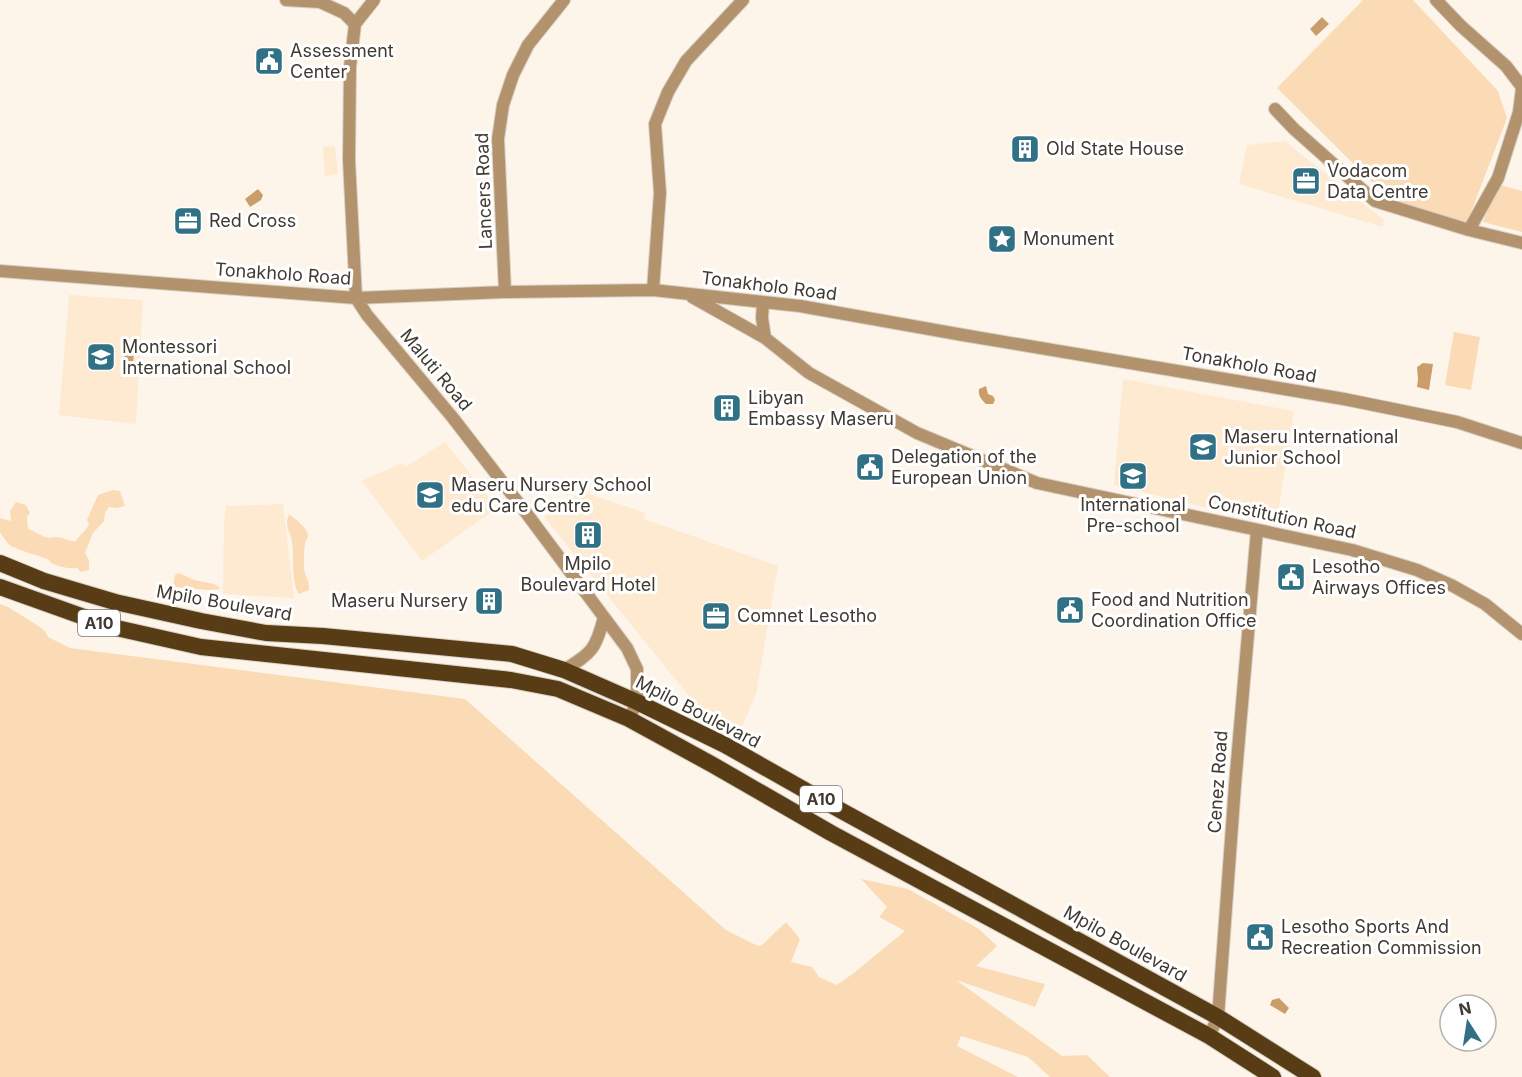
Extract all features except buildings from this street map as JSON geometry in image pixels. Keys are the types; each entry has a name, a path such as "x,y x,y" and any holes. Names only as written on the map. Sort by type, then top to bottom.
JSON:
{"highway":[{"name":"Mpilo Boulevard","path":"0,563 44,581 115,602 201,621 266,633 323,636 512,654 564,670 637,702 725,745 1218,1017 1313,1077"},
{"name":"A10","path":"0,587 112,627 201,647 511,680 558,689 629,719 831,832 1209,1036 1274,1077"}],"street":[{"path":"286,0 320,2 344,13 355,24"},
{"path":"356,298 349,160 350,67 355,24 374,0"},
{"name":"Lancers Road","path":"505,292 498,139 503,105 513,75 528,45 564,0"},
{"path":"652,290 660,194 655,124 668,92 686,61 743,0"},
{"path":"1436,0 1506,66 1522,87 1519,112 1498,178 1469,230"},
{"path":"1275,109 1293,129 1375,201 1469,230 1522,243"},
{"name":"Tonakholo Road","path":"0,271 356,298 505,292 652,290 800,306 1344,399 1457,422 1522,443"},
{"name":"Constitution Road","path":"688,294 765,338 809,373 917,433 1037,483 1352,550 1417,570 1485,604 1522,634"},
{"name":"Maluti Road","path":"356,298 367,315 453,418 627,648 637,669 637,702 629,719"},
{"path":"763,302 762,318 765,338"},
{"name":"Cenez Road","path":"1209,1036 1218,1017 1257,530"},
{"path":"564,670 590,652 599,639 604,617"}],"shaded area":[{"path":"1363,0 1413,0 1498,91 1507,118 1465,228 1388,198 1277,88"},
{"path":"1322,17 1329,24 1316,36 1310,29"},
{"path":"1285,141 1384,220 1383,227 1239,184 1247,145"},
{"path":"335,146 338,174 325,176 323,147"},
{"path":"1501,185 1522,191 1522,232 1483,222 1490,201"},
{"path":"258,189 263,195 261,200 250,207 245,199"},
{"name":"Montessori International School","path":"69,295 143,300 136,424 59,415"},
{"path":"1454,332 1480,337 1471,390 1445,385"},
{"path":"125,347 134,348 133,366 124,365"},
{"path":"1423,363 1433,364 1429,390 1417,387 1417,367"},
{"name":"Maseru International Junior School","path":"1123,379 1294,411 1276,525 1114,485"},
{"path":"986,386 988,394 995,400 993,404 986,404 979,396 979,389"},
{"name":"Maseru Nursery School edu Care Centre","path":"445,442 497,508 422,561 362,481 402,463 405,467"},
{"path":"113,490 120,491 125,506 109,507 104,521 93,533 85,553 89,560 89,570 81,572 77,568 65,568 53,564 47,559 11,546 0,533 0,518 11,521 10,511 16,502 26,505 30,513 27,517 28,529 50,538 59,537 76,541 89,525 87,520 98,495"},
{"path":"580,493 646,513 644,519 778,566 756,694 740,732 697,706 544,517"},
{"path":"283,504 294,598 223,594 226,506"},
{"path":"289,514 303,526 308,535 304,568 309,590 299,594 293,569 292,542 287,526"},
{"path":"179,573 194,580 214,584 220,589 173,587 175,575"},
{"path":"0,604 37,625 45,631 48,637 70,648 465,699 726,930 758,946 762,945 786,922 800,939 791,962 812,967 819,977 837,985 905,931 879,917 887,907 861,879 908,889 979,929 997,946 976,966 1045,984 1035,1007 956,980 1062,1056 1087,1055 1110,1077 1050,1077 1028,1057 961,1036 957,1046 1018,1077 0,1077"},
{"path":"1279,998 1289,1008 1285,1014 1270,1005 1272,1000"}],"place":[{"name":"Assessment Center","path":"269,61"},
{"name":"Old State House","path":"1025,149"},
{"name":"Vodacom Data Centre","path":"1306,181"},
{"name":"Red Cross","path":"188,221"},
{"name":"Monument","path":"1002,239"},
{"name":"Montessori International School","path":"101,357"},
{"name":"Libyan Embassy Maseru","path":"727,408"},
{"name":"Maseru International Junior School","path":"1203,447"},
{"name":"Delegation of the European Union","path":"870,467"},
{"name":"International Pre-school","path":"1133,476"},
{"name":"Maseru Nursery School edu Care Centre","path":"430,495"},
{"name":"Mpilo Boulevard Hotel","path":"588,535"},
{"name":"Lesotho Airways Offices","path":"1291,577"},
{"name":"Maseru Nursery","path":"489,601"},
{"name":"Food and Nutrition Coordination Office","path":"1070,610"},
{"name":"Comnet Lesotho","path":"716,616"},
{"name":"Lesotho Sports And Recreation Commission","path":"1260,937"}]}
